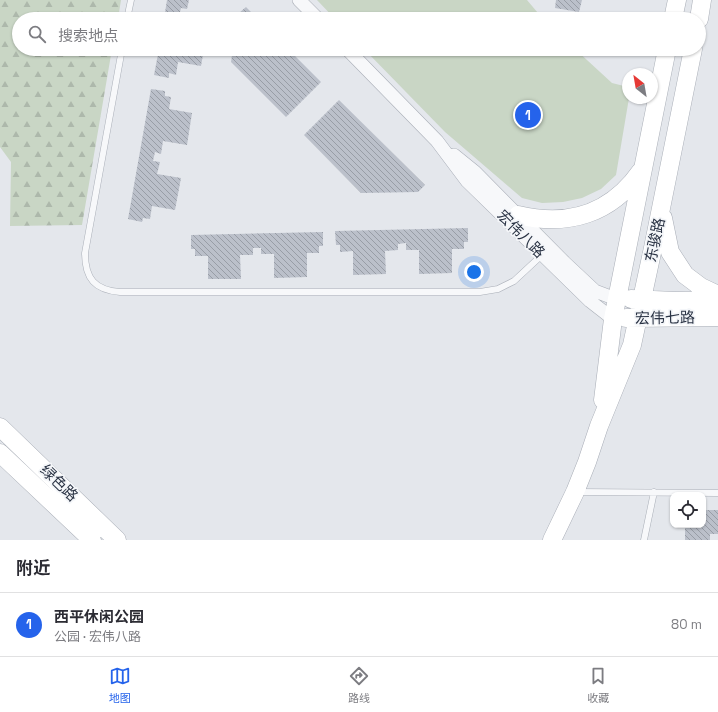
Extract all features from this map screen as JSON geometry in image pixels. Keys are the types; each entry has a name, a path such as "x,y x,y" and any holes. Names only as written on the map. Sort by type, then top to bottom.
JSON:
{"street":[{"path":"299,0 311,12"},
{"path":"674,12 677,0"},
{"path":"700,12 702,0"},
{"name":"宏伟八路","path":"354,56 436,141 468,181 590,301 613,318"},
{"name":"东骏路","path":"599,426 616,299 666,56"},
{"name":"东骏路","path":"552,540 575,492 599,426 632,345 692,56"},
{"name":"宏伟八路","path":"436,141 475,172 564,262 595,291 616,299"},
{"path":"518,215 546,220 574,218 588,214 601,208 624,191 634,181 642,169"},
{"path":"661,208 670,252 685,275 701,287 718,295"},
{"name":"宏伟七路","path":"616,299 675,301 718,300"},
{"name":"宏伟七路","path":"613,318 718,317"},
{"name":"绿色路","path":"0,427 117,540"},
{"name":"绿色路","path":"0,453 92,540"}],"lane":[{"path":"128,12 131,0"},
{"path":"121,56 85,254 85,266 89,277 97,286 108,291 120,292 480,292 498,289 514,281 542,254"},
{"path":"575,492 718,493"},
{"path":"644,540 654,492"}],"green space":[{"path":"0,0 121,0 119,12 12,12 12,56 111,56 82,225 10,226 11,162 0,147"},
{"path":"317,0 527,0 537,12 328,12"},
{"path":"371,56 583,56 612,83 622,86 622,104 628,104 616,175 601,189 582,198 563,202 542,203 522,198 445,132"}],"building":[{"path":"167,0 189,0 187,9 181,8 180,12 165,12"},
{"path":"556,0 582,0 579,12 555,8"},
{"path":"246,7 251,12 240,12"},
{"path":"158,56 203,56 201,66 178,62 176,75 169,73 169,78 154,75"},
{"path":"232,56 295,56 321,82 286,117 231,62"},
{"path":"151,89 165,91 165,96 171,97 169,109 192,113 187,145 163,141 161,154 155,152 153,161 160,162 157,174 181,178 175,210 152,206 150,219 143,218 142,222 128,219"},
{"path":"339,100 425,185 418,192 361,193 304,135"},
{"path":"468,228 468,242 464,242 464,249 452,249 452,273 419,274 419,250 406,250 406,243 398,244 398,250 385,251 386,274 353,275 353,251 340,252 340,245 336,245 335,231"},
{"path":"323,232 323,246 319,246 319,253 307,253 307,277 274,278 274,254 261,254 261,248 253,248 253,255 240,255 241,279 208,279 208,256 195,256 195,249 191,249 191,235"},
{"path":"706,510 718,510 718,534 710,534 710,540 685,540 685,528 706,528"}],"place":[{"name":"西平休闲公园","path":"528,115"}]}
